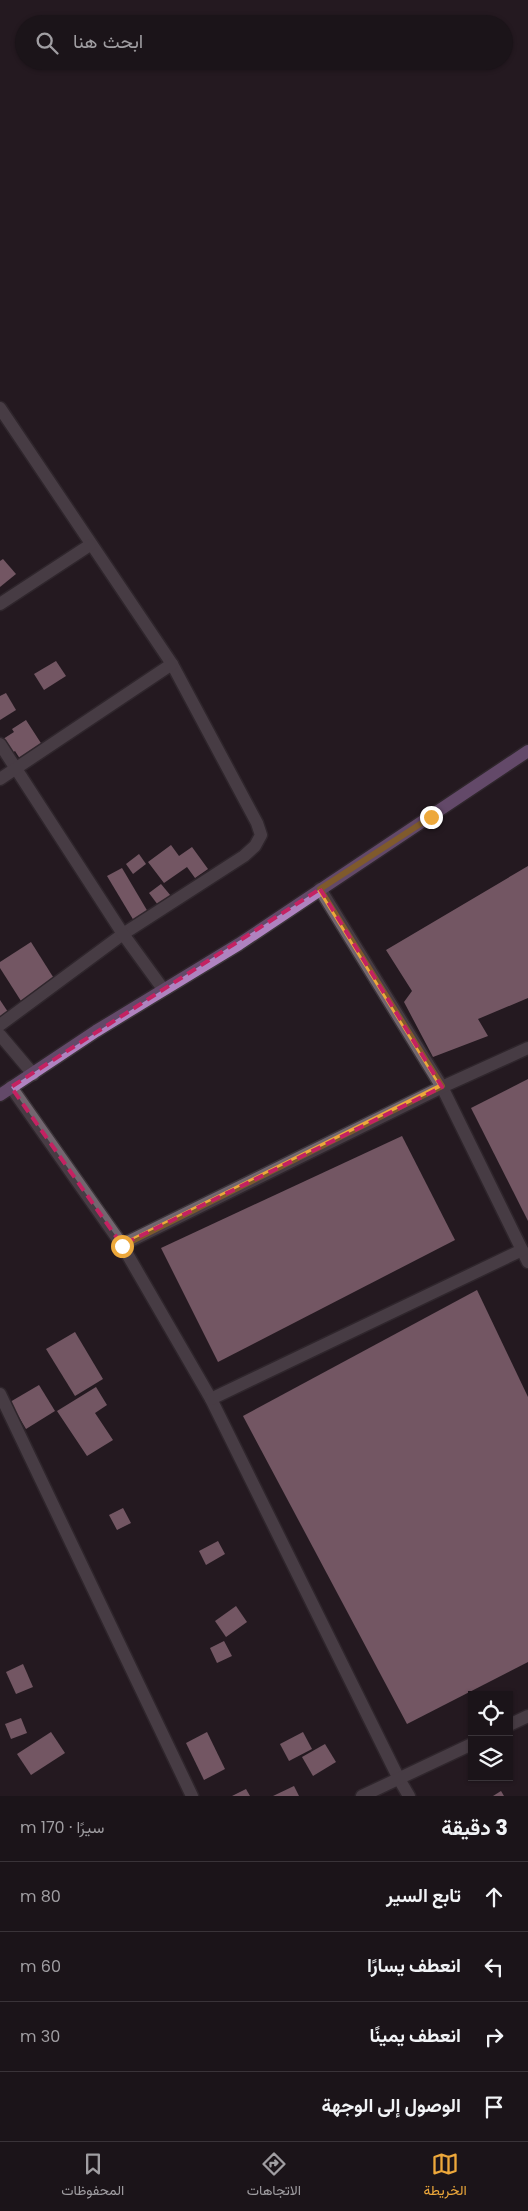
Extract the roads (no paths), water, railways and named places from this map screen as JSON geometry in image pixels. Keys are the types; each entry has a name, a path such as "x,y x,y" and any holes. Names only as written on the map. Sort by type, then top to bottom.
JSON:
{"main road":[{"path":"0,1095 163,989 239,944 528,751"}],"street":[{"path":"0,410 172,664 257,823 261,835 255,846 244,856 123,934 0,1025"},
{"path":"0,604 90,545"},
{"path":"0,779 172,664"},
{"path":"0,744 123,934 163,989"},
{"path":"211,1399 525,1256 442,1086 320,889"},
{"path":"0,1035 33,1074"},
{"path":"122,1246 442,1086 528,1048"},
{"path":"11,1088 122,1246 211,1399 409,1796"},
{"path":"0,1394 192,1796"},
{"path":"513,1723 528,1716"},
{"path":"362,1796 468,1746"}]}
